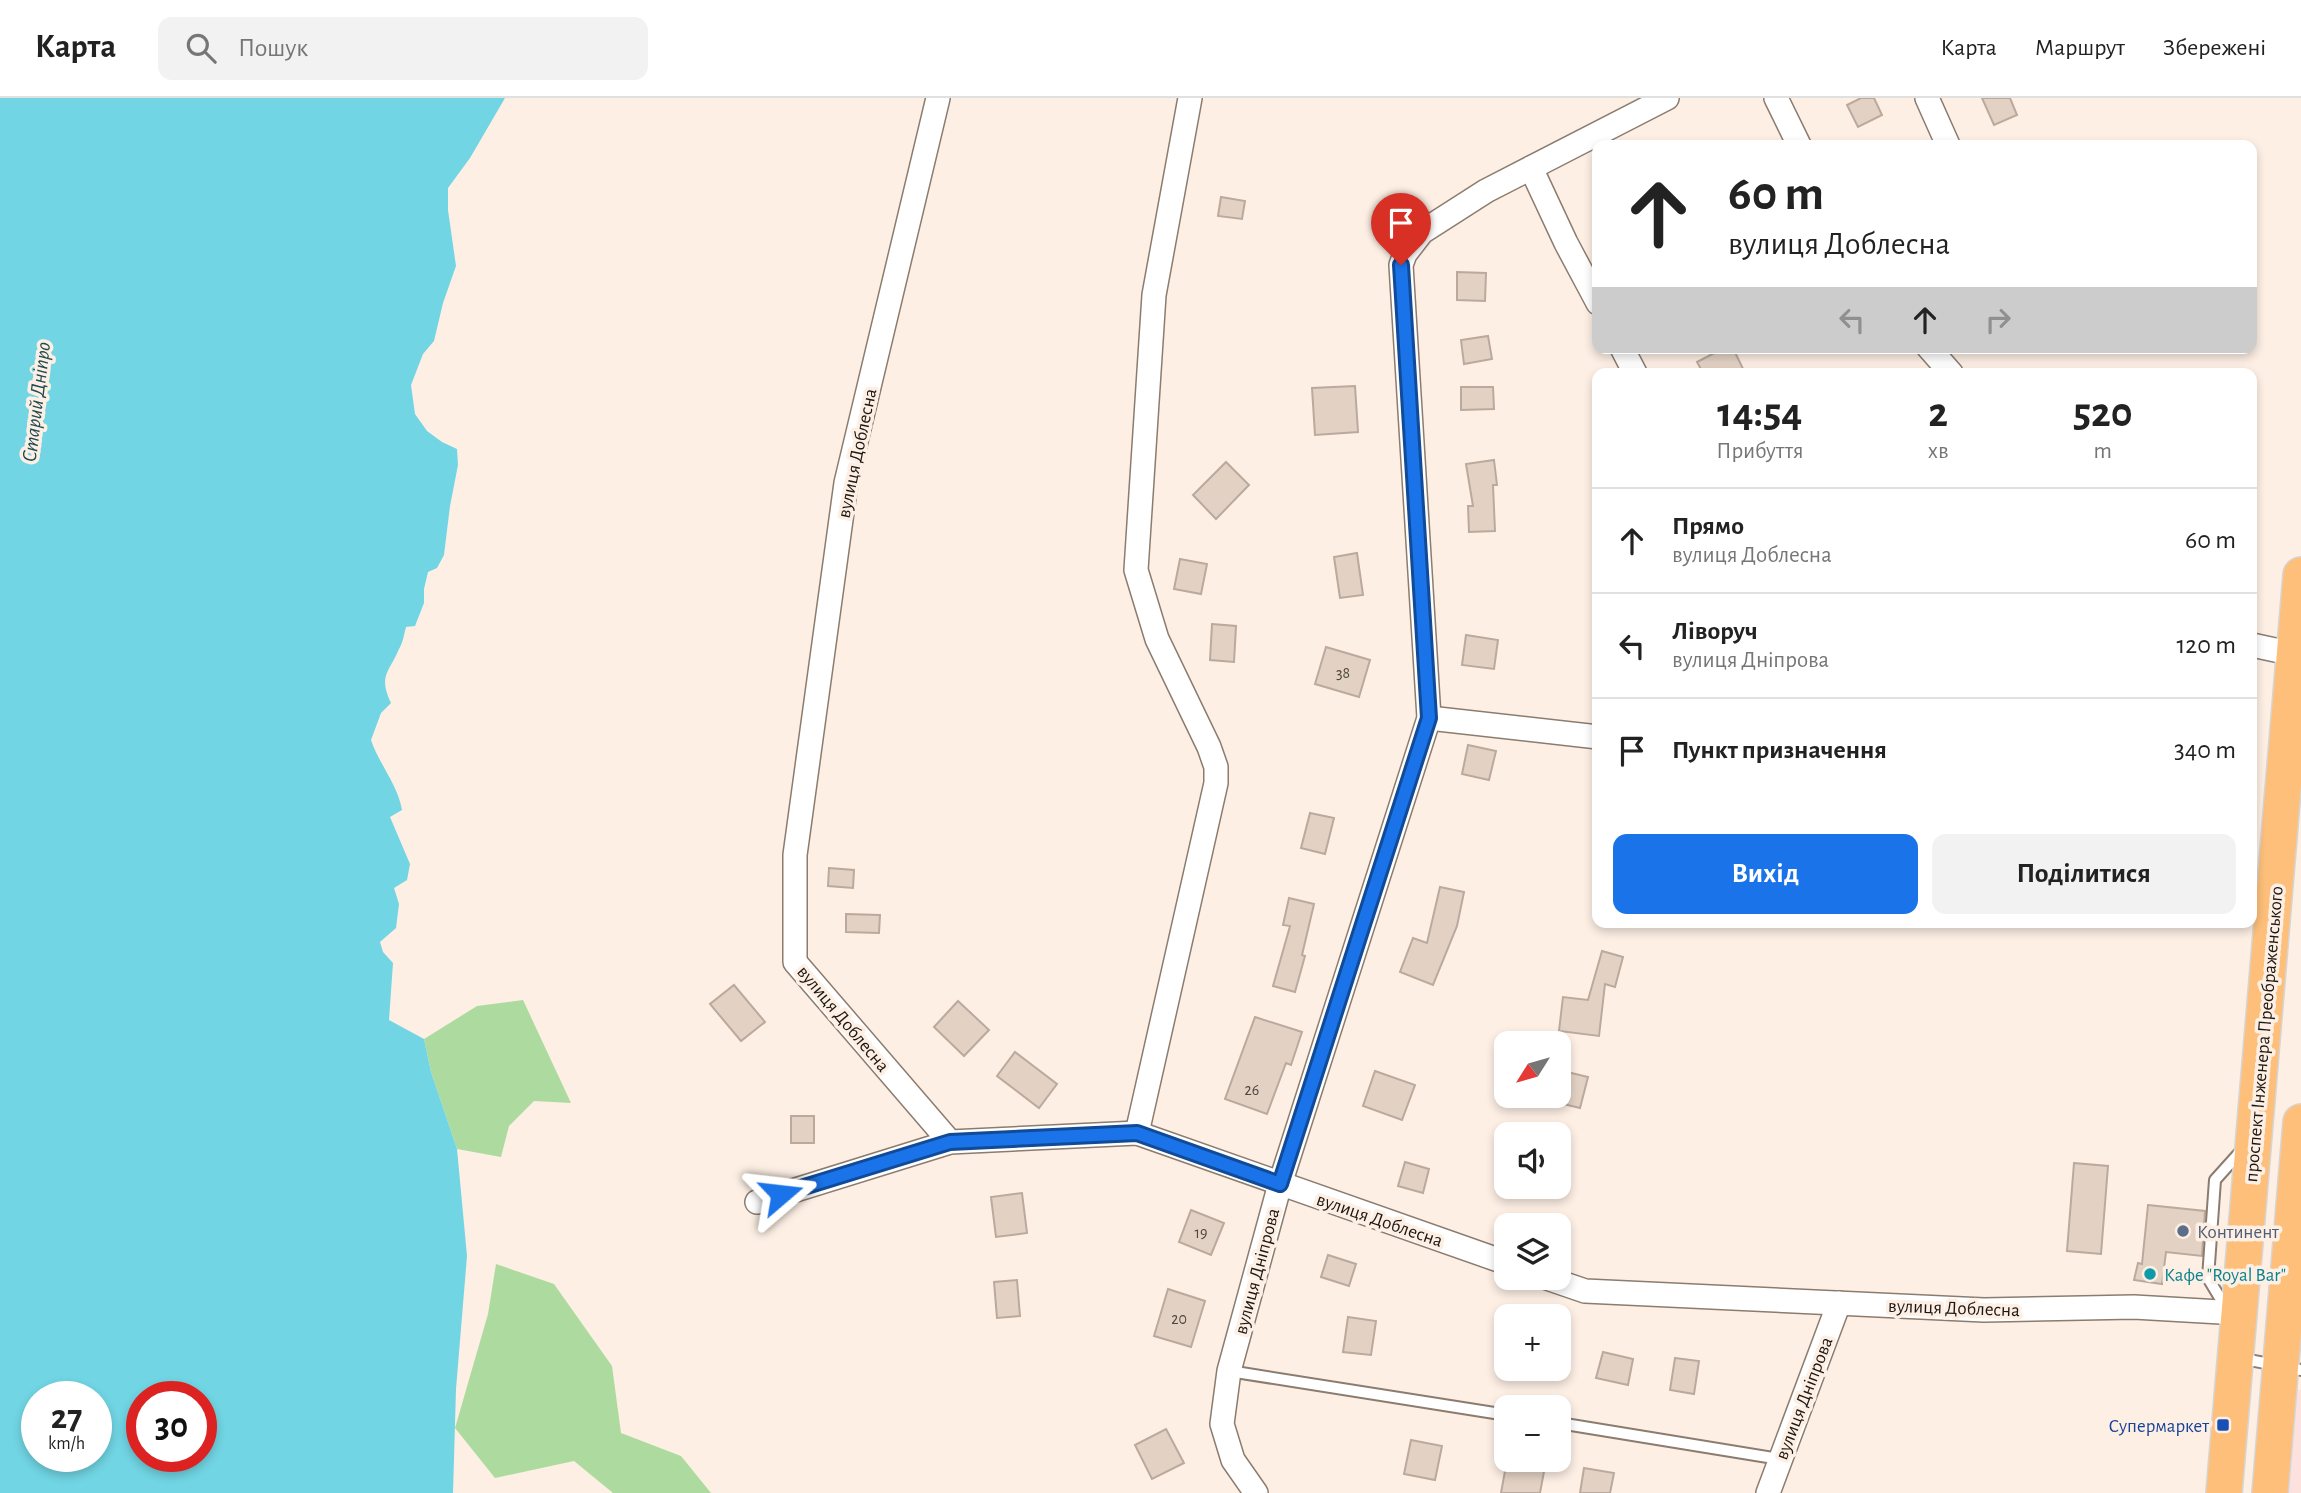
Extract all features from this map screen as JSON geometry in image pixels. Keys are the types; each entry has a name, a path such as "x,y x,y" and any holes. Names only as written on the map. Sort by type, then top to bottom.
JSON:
{"main road":[{"name":"проспект Інженера Преображенського","path":"2224,1493 2235,1357 2234,1313 2256,1135 2297,654 2301,575"},
{"path":"2270,1493 2291,1367 2301,1122"}],"street":[{"name":"вулиця Доблесна","path":"939,98 846,484 795,855 795,962 950,1142 1137,1133 1494,1259"},
{"path":"1137,1133 1216,783 1216,766 1209,747 1157,639 1136,570 1154,295 1190,98"},
{"path":"1592,292 1531,168 1667,98"},
{"path":"1776,98 1796,140"},
{"path":"1927,98 1946,140"},
{"name":"вулиця Дніпрова","path":"1256,1493 1233,1460 1222,1424 1229,1371 1280,1184 1429,718 1401,265 1405,254 1422,232 1486,191 1531,168"},
{"path":"1934,354 1947,368"},
{"path":"2257,646 2297,654"},
{"path":"1429,718 1592,736"},
{"path":"757,1202 950,1142"},
{"name":"вулиця Доблесна","path":"1571,1286 1585,1291 1984,1310 2134,1307 2234,1313"},
{"name":"вулиця Дніпрова","path":"1768,1493 1839,1303"}],"lane":[{"path":"2235,1357 2291,1367"},
{"path":"1229,1371 1494,1413"},
{"path":"1571,1425 1780,1459"}],"shaded area":[{"path":"2288,1388 2301,1390 2301,1493 2282,1493"}],"green space":[{"path":"523,1000 571,1103 534,1101 509,1126 501,1157 457,1149 431,1072 424,1039 477,1006"},
{"path":"496,1264 554,1284 612,1366 621,1433 681,1456 711,1493 613,1493 574,1461 495,1478 455,1428 488,1314"}],"water":[{"name":"Старий Дніпро","path":"0,98 505,98 470,158 448,188 448,210 456,266 434,341 423,354 411,385 415,414 427,431 457,449 458,465 444,555 437,568 428,572 424,603 415,626 406,627 402,644 386,674 385,686 391,703 381,713 371,740 400,801 402,810 390,817 410,864 407,880 394,888 399,904 396,928 380,942 383,952 393,963 389,1020 424,1039 431,1072 457,1149 467,1256 456,1389 453,1493 0,1493"}],"building":[{"path":"1861,98 1874,98 1882,115 1858,127 1847,105"},
{"path":"1982,98 2010,98 2017,115 1994,125"},
{"path":"1221,197 1245,201 1242,219 1218,216"},
{"path":"1457,272 1486,273 1485,301 1457,300"},
{"path":"1488,336 1492,359 1464,364 1461,340"},
{"path":"1712,354 1736,354 1743,368 1700,368 1697,362"},
{"path":"1355,386 1358,432 1315,435 1312,388"},
{"path":"1461,387 1493,387 1494,409 1461,410"},
{"path":"1494,460 1497,485 1493,485 1495,531 1469,532 1468,506 1473,506 1466,464"},
{"path":"1226,462 1249,485 1216,519 1193,495"},
{"path":"1357,553 1363,595 1340,598 1334,557"},
{"path":"1180,559 1207,564 1201,594 1174,589"},
{"path":"1212,624 1236,626 1234,662 1210,660"},
{"path":"1466,635 1498,640 1494,669 1462,665"},
{"path":"1326,647 1370,660 1359,697 1315,684"},
{"path":"1468,745 1496,751 1489,780 1462,774"},
{"path":"1310,813 1334,818 1325,854 1301,848"},
{"path":"829,868 854,870 853,888 828,886"},
{"path":"1440,887 1464,892 1457,926 1433,985 1400,972 1413,938 1427,943"},
{"path":"1289,898 1314,904 1302,955 1305,956 1295,992 1273,986 1290,926 1283,925"},
{"path":"846,914 880,915 879,933 846,932"},
{"path":"1602,951 1623,957 1615,987 1605,984 1599,1036 1559,1031 1563,997 1588,1000"},
{"path":"734,985 765,1022 741,1041 710,1004"},
{"path":"958,1001 989,1030 964,1056 934,1027"},
{"path":"1255,1017 1302,1032 1291,1065 1286,1063 1267,1114 1225,1099"},
{"path":"1015,1052 1057,1084 1039,1108 997,1076"},
{"path":"1375,1071 1415,1085 1402,1120 1363,1106"},
{"path":"1572,1073 1588,1077 1580,1108 1572,1106"},
{"path":"791,1116 814,1116 814,1143 791,1143"},
{"path":"1405,1162 1429,1169 1423,1193 1398,1186"},
{"path":"2074,1163 2108,1166 2101,1254 2067,1251"},
{"path":"1022,1193 1027,1233 996,1237 991,1197"},
{"path":"2148,1205 2205,1211 2202,1256 2166,1252 2162,1284 2134,1280 2138,1263 2142,1264"},
{"path":"1191,1210 1224,1223 1211,1255 1179,1242"},
{"path":"1328,1255 1356,1264 1349,1286 1321,1277"},
{"path":"1017,1280 1020,1316 997,1318 994,1282"},
{"path":"1168,1289 1205,1301 1191,1347 1154,1336"},
{"path":"1348,1317 1376,1321 1371,1355 1343,1352"},
{"path":"1603,1352 1633,1359 1628,1385 1596,1378"},
{"path":"1675,1358 1699,1361 1694,1394 1670,1390"},
{"path":"1166,1429 1184,1463 1152,1479 1135,1445"},
{"path":"1411,1440 1442,1446 1435,1480 1404,1474"},
{"path":"1584,1468 1614,1473 1610,1493 1580,1493"},
{"path":"1505,1472 1544,1472 1540,1493 1501,1493"}],"place":[{"name":"Континент","path":"2183,1231"},
{"name":"Кафе \"Royal Bar\"","path":"2150,1274"},
{"name":"Супермаркет","path":"2223,1425"}],"route":[{"path":"781,1194 950,1142 1137,1133 1280,1184 1429,718 1401,265"}]}
